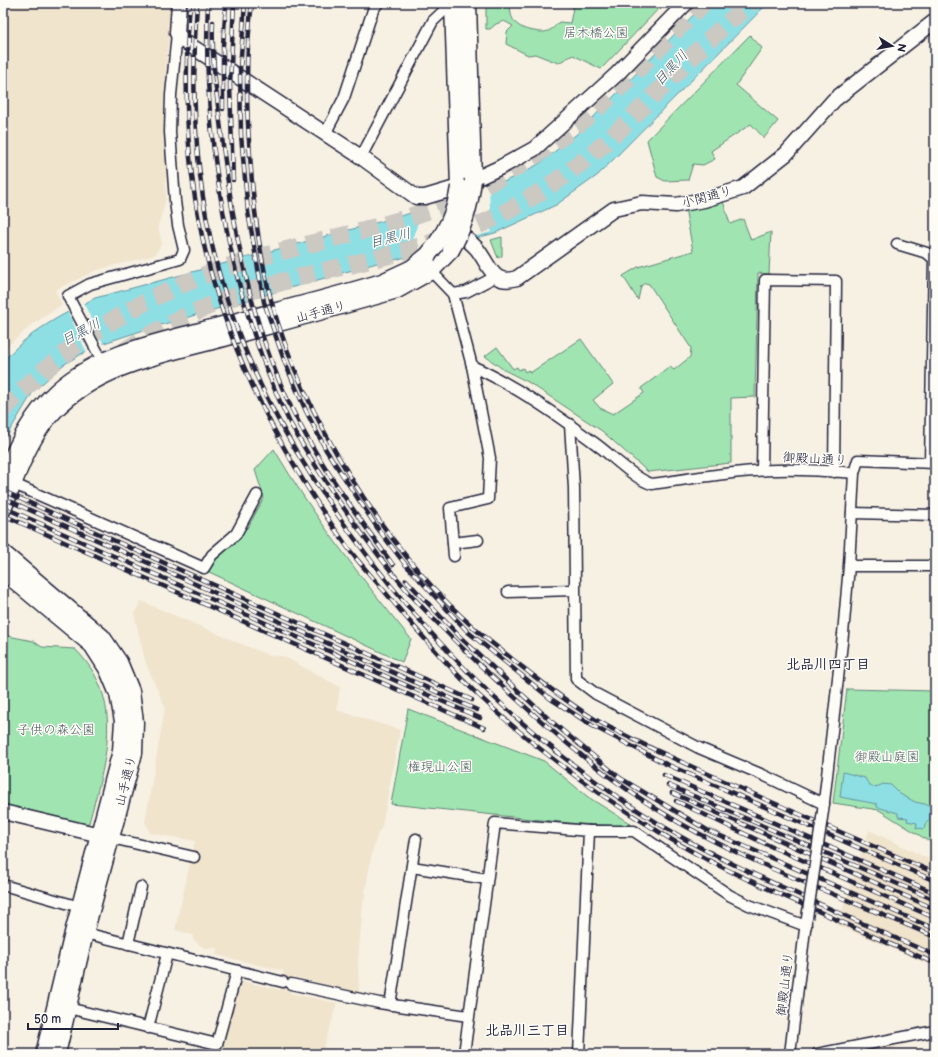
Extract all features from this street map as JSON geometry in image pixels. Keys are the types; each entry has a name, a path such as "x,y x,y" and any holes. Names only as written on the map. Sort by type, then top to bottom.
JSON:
{"main road":[{"name":"山手通り","path":"3,509 8,481 20,440 43,404 72,378 100,357 135,349 378,283 412,268 429,263 449,224 459,187 452,3"},
{"name":"山手通り","path":"8,481 41,428 64,401 93,380 142,360 397,290 429,263 451,250 460,234 469,204 473,180 468,3"},
{"name":"山手通り","path":"3,553 102,637 112,649 125,676 135,722 134,753 80,907 44,1054"},
{"name":"山手通り","path":"3,571 92,645 114,680 121,706 121,751 106,836 57,1054"}],"street":[{"path":"100,357 68,296 90,284 180,259 184,250 175,201 170,132 170,95 179,3"},
{"path":"325,134 344,98 374,10 378,3"},
{"path":"361,156 433,21 452,3"},
{"path":"473,180 534,149 612,79 683,4"},
{"name":"小関通り","path":"495,277 506,280 517,278 614,209 642,203 676,205 704,200 743,188 786,154 834,100 935,21"},
{"path":"177,33 182,40 361,156 416,197 425,197 459,187"},
{"path":"453,294 466,292 495,277 476,248 460,234"},
{"path":"854,473 858,460 933,463 934,259 927,253 897,244"},
{"path":"429,263 453,294 472,366 490,458 488,499 450,508 454,556"},
{"path":"762,470 765,280 836,281 834,472"},
{"name":"御殿山通り","path":"472,366 520,392 570,424 617,459 644,482 652,484 732,472 762,470 808,470 854,473 849,566 823,808 806,922 790,1054"},
{"path":"570,424 574,488 576,680 596,694 699,748 763,774 823,808"},
{"path":"8,481 204,568 212,555 236,534 257,496"},
{"path":"852,513 935,515"},
{"path":"453,543 478,540"},
{"path":"849,566 935,566"},
{"path":"508,592 574,590"},
{"path":"3,812 194,856"},
{"path":"464,1054 495,823 589,831 634,831 728,895 750,905 806,922"},
{"path":"579,1054 589,831"},
{"path":"390,1005 416,839"},
{"path":"412,867 487,879"},
{"path":"3,885 80,907"},
{"path":"128,944 142,887"},
{"path":"85,933 334,995 390,1005 468,1016"},
{"path":"148,1028 167,954"},
{"path":"68,1008 217,1044 237,971"},
{"path":"817,1054 935,1031"}],"shaded area":[{"path":"3,3 172,3 164,93 166,199 158,226 162,243 155,255 97,270 55,290 62,305 33,324 3,350"},
{"path":"141,601 270,656 283,656 340,687 337,710 400,730 382,827 378,833 372,853 363,904 358,962 359,992 293,977 290,993 337,1003 322,1054 218,1054 237,980 280,990 284,971 216,955 217,948 204,948 193,940 193,935 175,930 195,841 150,833 145,822 165,707 146,664 134,614"},
{"path":"869,830 935,862 935,967 837,925"},
{"path":"894,1046 895,1054 853,1054"}],"green space":[{"name":"居木橋公園","path":"486,3 511,3 511,14 515,23 528,30 546,32 554,28 559,22 570,23 574,3 664,3 601,69 573,55 558,63 535,54 528,55 506,44 507,32 513,26 504,21 496,24 490,29 486,29"},
{"path":"750,35 762,48 736,85 778,121 764,138 751,124 711,151 715,159 703,165 693,164 688,180 665,181 657,177 647,140"},
{"path":"722,198 730,224 743,219 751,240 771,232 769,274 758,273 755,397 731,398 731,463 648,472 602,431 528,382 504,370 485,356 497,347 513,369 517,367 519,370 523,368 525,372 528,370 530,373 581,339 613,384 593,400 600,408 613,414 644,393 641,388 670,367 674,370 690,357 691,348 649,284 645,283 641,286 638,300 623,276 638,267 693,251 685,208"},
{"path":"502,237 502,256 498,258 491,240"},
{"path":"274,449 305,499 339,547 411,639 402,662 207,571 218,554 248,527 264,498 255,470"},
{"name":"子供の森公園","path":"3,635 33,641 42,647 75,649 91,669 101,690 106,711 108,733 101,777 89,823 85,824 3,804"},
{"name":"御殿山庭園","path":"847,689 935,691 935,845 879,810 833,803"},
{"name":"権現山公園","path":"408,709 544,761 588,797 631,824 625,826 579,824 391,804"}],"water":[{"name":"目黒川","path":"705,3 768,3 598,175 556,205 495,233 391,261 391,259 147,329 95,346 63,365 33,392 3,442 3,362 12,351 46,325 95,298 394,218 488,190 539,164 578,133"},
{"path":"843,772 865,778 870,785 874,787 883,784 891,785 900,794 915,802 935,808 933,815 926,823 924,829 916,828 917,823 907,821 908,818 898,817 898,813 877,807 877,804 840,797"}],"pier":[{"path":"489,187 491,232 402,256 407,253 412,243 422,208"},
{"path":"83,302 104,345 87,353 67,310"}],"tunnel":[{"path":"3,410 28,385 83,341 112,321 174,288 240,263 381,226 409,217 463,196 504,175 544,150 599,107 704,3"},
{"path":"124,351 179,320 237,295 425,245 472,228 510,210 547,188 597,150 613,136 711,38 751,3"}],"railway":[{"path":"190,3 187,59 187,115 191,170 200,226 210,270 223,313 239,356 258,397 278,437 301,476 325,515 351,552 450,667 473,690 538,747 607,799 674,841 712,862 750,881 935,963"},
{"path":"197,3 194,75 197,146 201,182 206,217 214,252 234,321 261,386 294,447 331,506 384,578 455,659 493,696 533,732 575,766 619,798 664,827 722,859 935,955"},
{"path":"208,3 207,54 215,162 224,217 236,271 268,374 289,421 306,450 356,526 400,582 459,645 517,700 561,738 629,791 678,822 740,854 772,869 935,937"},
{"path":"223,109 223,45 226,3"},
{"path":"233,180 230,85 234,3"},
{"path":"245,3 240,69 241,135 248,212 264,302 285,363 306,411 326,450 378,529 405,564 468,632 551,699 593,726 666,764 935,881"},
{"path":"252,3 247,60 249,136 257,228 271,300 285,344 304,389 326,434 351,478 379,520 409,559 441,596 479,632 553,691 596,720 636,741 706,773 935,873"},
{"path":"213,22 214,72 229,188 241,257 259,324 283,390 308,440 343,494 393,565"},
{"path":"3,491 472,700"},
{"path":"3,498 477,710"},
{"path":"3,507 480,718"},
{"path":"3,515 484,728"},
{"path":"406,580 461,638 552,722 620,778 707,830 935,929"},
{"path":"664,775 935,893"},
{"path":"668,785 935,900"},
{"path":"672,793 935,909"},
{"path":"676,801 770,846 935,918"}],"district":[{"name":"北品川四丁目","path":"828,664"},
{"name":"北品川三丁目","path":"527,1030"}]}
